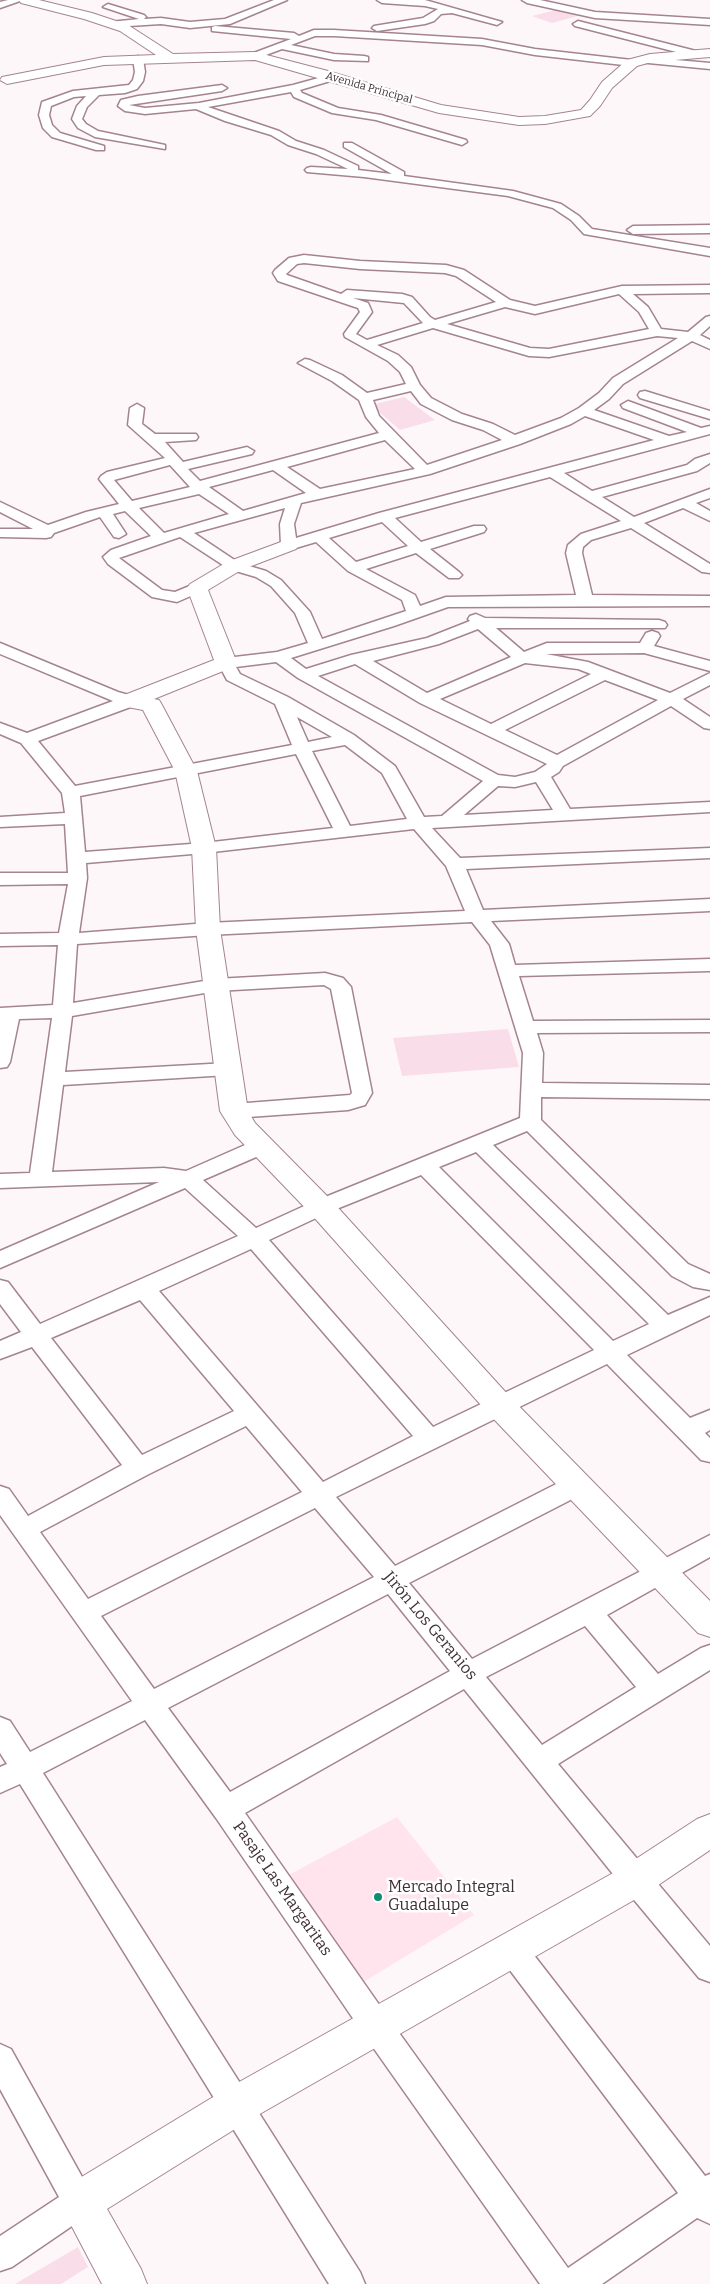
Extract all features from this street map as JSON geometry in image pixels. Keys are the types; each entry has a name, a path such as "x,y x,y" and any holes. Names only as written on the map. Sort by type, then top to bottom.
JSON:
{"street":[{"path":"0,5 18,0"},
{"path":"25,0 124,28 170,58"},
{"path":"190,25 228,22 282,0"},
{"path":"382,0 425,3 497,22"},
{"path":"527,0 595,15 710,22"},
{"path":"108,7 149,22"},
{"path":"347,34 425,21 438,12 454,10"},
{"path":"113,24 149,22 190,25 234,32 308,36"},
{"path":"575,23 692,53"},
{"path":"254,56 314,34 347,34 445,42 482,42 534,52 710,66"},
{"path":"296,40 331,45"},
{"path":"281,46 334,57 364,59"},
{"path":"637,61 692,53 710,53"},
{"name":"Avenida Principal","path":"3,81 104,61 254,56 333,77 438,109 519,121 545,120 585,113 595,103 607,85 637,61"},
{"path":"100,148 56,135 47,126 44,115 46,104 73,94 125,90 136,86 140,72 138,60"},
{"path":"230,87 138,99 125,102 123,106 145,111 199,106 294,88 333,77"},
{"path":"294,88 298,95 336,111 376,117 462,142"},
{"path":"95,93 82,106 77,119 82,126 96,134 161,147"},
{"path":"199,106 220,116 275,134 292,143 320,152 364,174"},
{"path":"348,145 409,179"},
{"path":"311,170 409,179 509,193 557,206 576,218 588,232 710,252"},
{"path":"588,232 710,229"},
{"path":"515,440 488,427 457,417 426,401 414,386 406,370 393,358 351,337 350,334 366,312 364,306 282,278 279,273 293,260 304,259 360,265 446,269 460,273 506,303 519,308 540,309 622,290 710,289"},
{"path":"622,290 644,310 657,332"},
{"path":"325,292 398,297 408,300 426,320 436,325 529,352 549,352 657,332 692,336 710,345"},
{"path":"366,344 506,303"},
{"path":"706,432 424,505 289,545 234,566 197,588 177,597 157,594 113,561 111,557 116,553 161,538 318,494 425,471 566,421 584,411 604,396 618,382 692,336 710,320"},
{"path":"305,362 337,378 365,398 373,417 388,435 425,471"},
{"path":"365,398 414,386"},
{"path":"645,394 710,414"},
{"path":"628,405 706,432"},
{"path":"137,408 135,424 152,438 177,464 190,481 241,516"},
{"path":"584,411 669,441"},
{"path":"0,533 46,534 48,530 104,512 129,507 274,465 388,435"},
{"path":"152,438 191,437"},
{"path":"161,538 129,507 108,482 108,477 247,451"},
{"path":"590,496 692,468 710,458"},
{"path":"274,465 318,494"},
{"path":"552,472 631,523 707,568"},
{"path":"390,479 424,505"},
{"path":"585,600 574,553 576,544 586,537 631,523 710,493"},
{"path":"289,545 287,524 294,501"},
{"path":"684,503 710,517"},
{"path":"0,506 48,530"},
{"path":"104,512 119,534"},
{"path":"384,516 418,548 454,575"},
{"path":"353,568 479,529"},
{"path":"182,532 234,566 261,574 276,583 302,612 317,646"},
{"path":"318,536 353,568 409,598 415,614"},
{"path":"197,588 226,663 234,677 282,701 348,739 389,770 418,823 455,864 476,915 499,944 525,1026 533,1054 530,1122 680,1270 701,1281 710,1282"},
{"path":"645,648 671,601"},
{"path":"27,740 226,663 280,657 415,614 446,602 710,601"},
{"path":"460,602 480,623 522,658 546,659 582,665 671,699 710,724"},
{"path":"304,675 357,658 374,656 433,641 480,623 659,625"},
{"path":"0,648 112,696 151,705 186,771 204,848 208,928 234,1111 246,1129 321,1207 499,1404 710,1623"},
{"path":"426,699 547,648 645,648 710,666"},
{"path":"280,657 304,675 494,780 515,782 542,776 553,768 557,762 710,678"},
{"path":"357,658 426,699 557,762"},
{"path":"492,730 604,674"},
{"path":"282,701 302,748 343,830"},
{"path":"0,728 27,740 71,792 74,818 78,878 68,939 63,1011 40,1181"},
{"path":"71,792 348,739"},
{"path":"542,776 565,815"},
{"path":"447,821 494,780"},
{"path":"76,858 204,848 343,830 418,823 710,807"},
{"path":"0,822 74,818"},
{"path":"455,864 710,853"},
{"path":"0,879 78,878"},
{"path":"0,940 68,939 208,928 710,905"},
{"path":"506,971 710,965"},
{"path":"0,1062 5,1014 63,1011 216,985 324,979 336,982 341,987 362,1093 358,1100 348,1104 234,1111"},
{"path":"525,1026 710,1026"},
{"path":"54,1079 228,1069"},
{"path":"532,1090 710,1092"},
{"path":"0,1351 144,1289 321,1207 480,1144 530,1122"},
{"path":"480,1144 665,1326"},
{"path":"0,1260 262,1146"},
{"path":"424,1165 710,1453"},
{"path":"0,1181 164,1175 187,1178 254,1239 429,1439"},
{"path":"0,1288 138,1468"},
{"name":"Jirón Los Geranios","path":"144,1289 318,1495 391,1578 634,1880 710,1968"},
{"path":"84,1613 499,1404 710,1305"},
{"path":"22,1530 138,1468 249,1414"},
{"path":"688,1431 710,1419"},
{"path":"12,1774 150,1706 391,1578 577,1485"},
{"name":"Pasaje Las Margaritas","path":"0,1496 22,1530 226,1809 376,2026 560,2284"},
{"path":"226,1809 469,1673 589,1612 710,1545"},
{"path":"589,1612 654,1689"},
{"path":"539,1761 710,1656"},
{"path":"0,1729 12,1774 237,2105 348,2284"},
{"path":"0,2255 80,2202 237,2105 513,1951 634,1880 710,1830"},
{"path":"513,1951 707,2198 572,2284"},
{"path":"0,2060 126,2284"}],"shaded area":[{"path":"564,8 585,14 552,23 532,16"},
{"path":"404,397 435,420 400,430 371,405"},
{"path":"508,1029 519,1067 402,1076 393,1038"},
{"name":"Mercado Integral Guadalupe","path":"397,1817 474,1915 360,1984 283,1878"},
{"path":"78,2247 88,2267 61,2284 15,2284"}],"place":[{"name":"Mercado Integral Guadalupe","path":"378,1897"}]}
